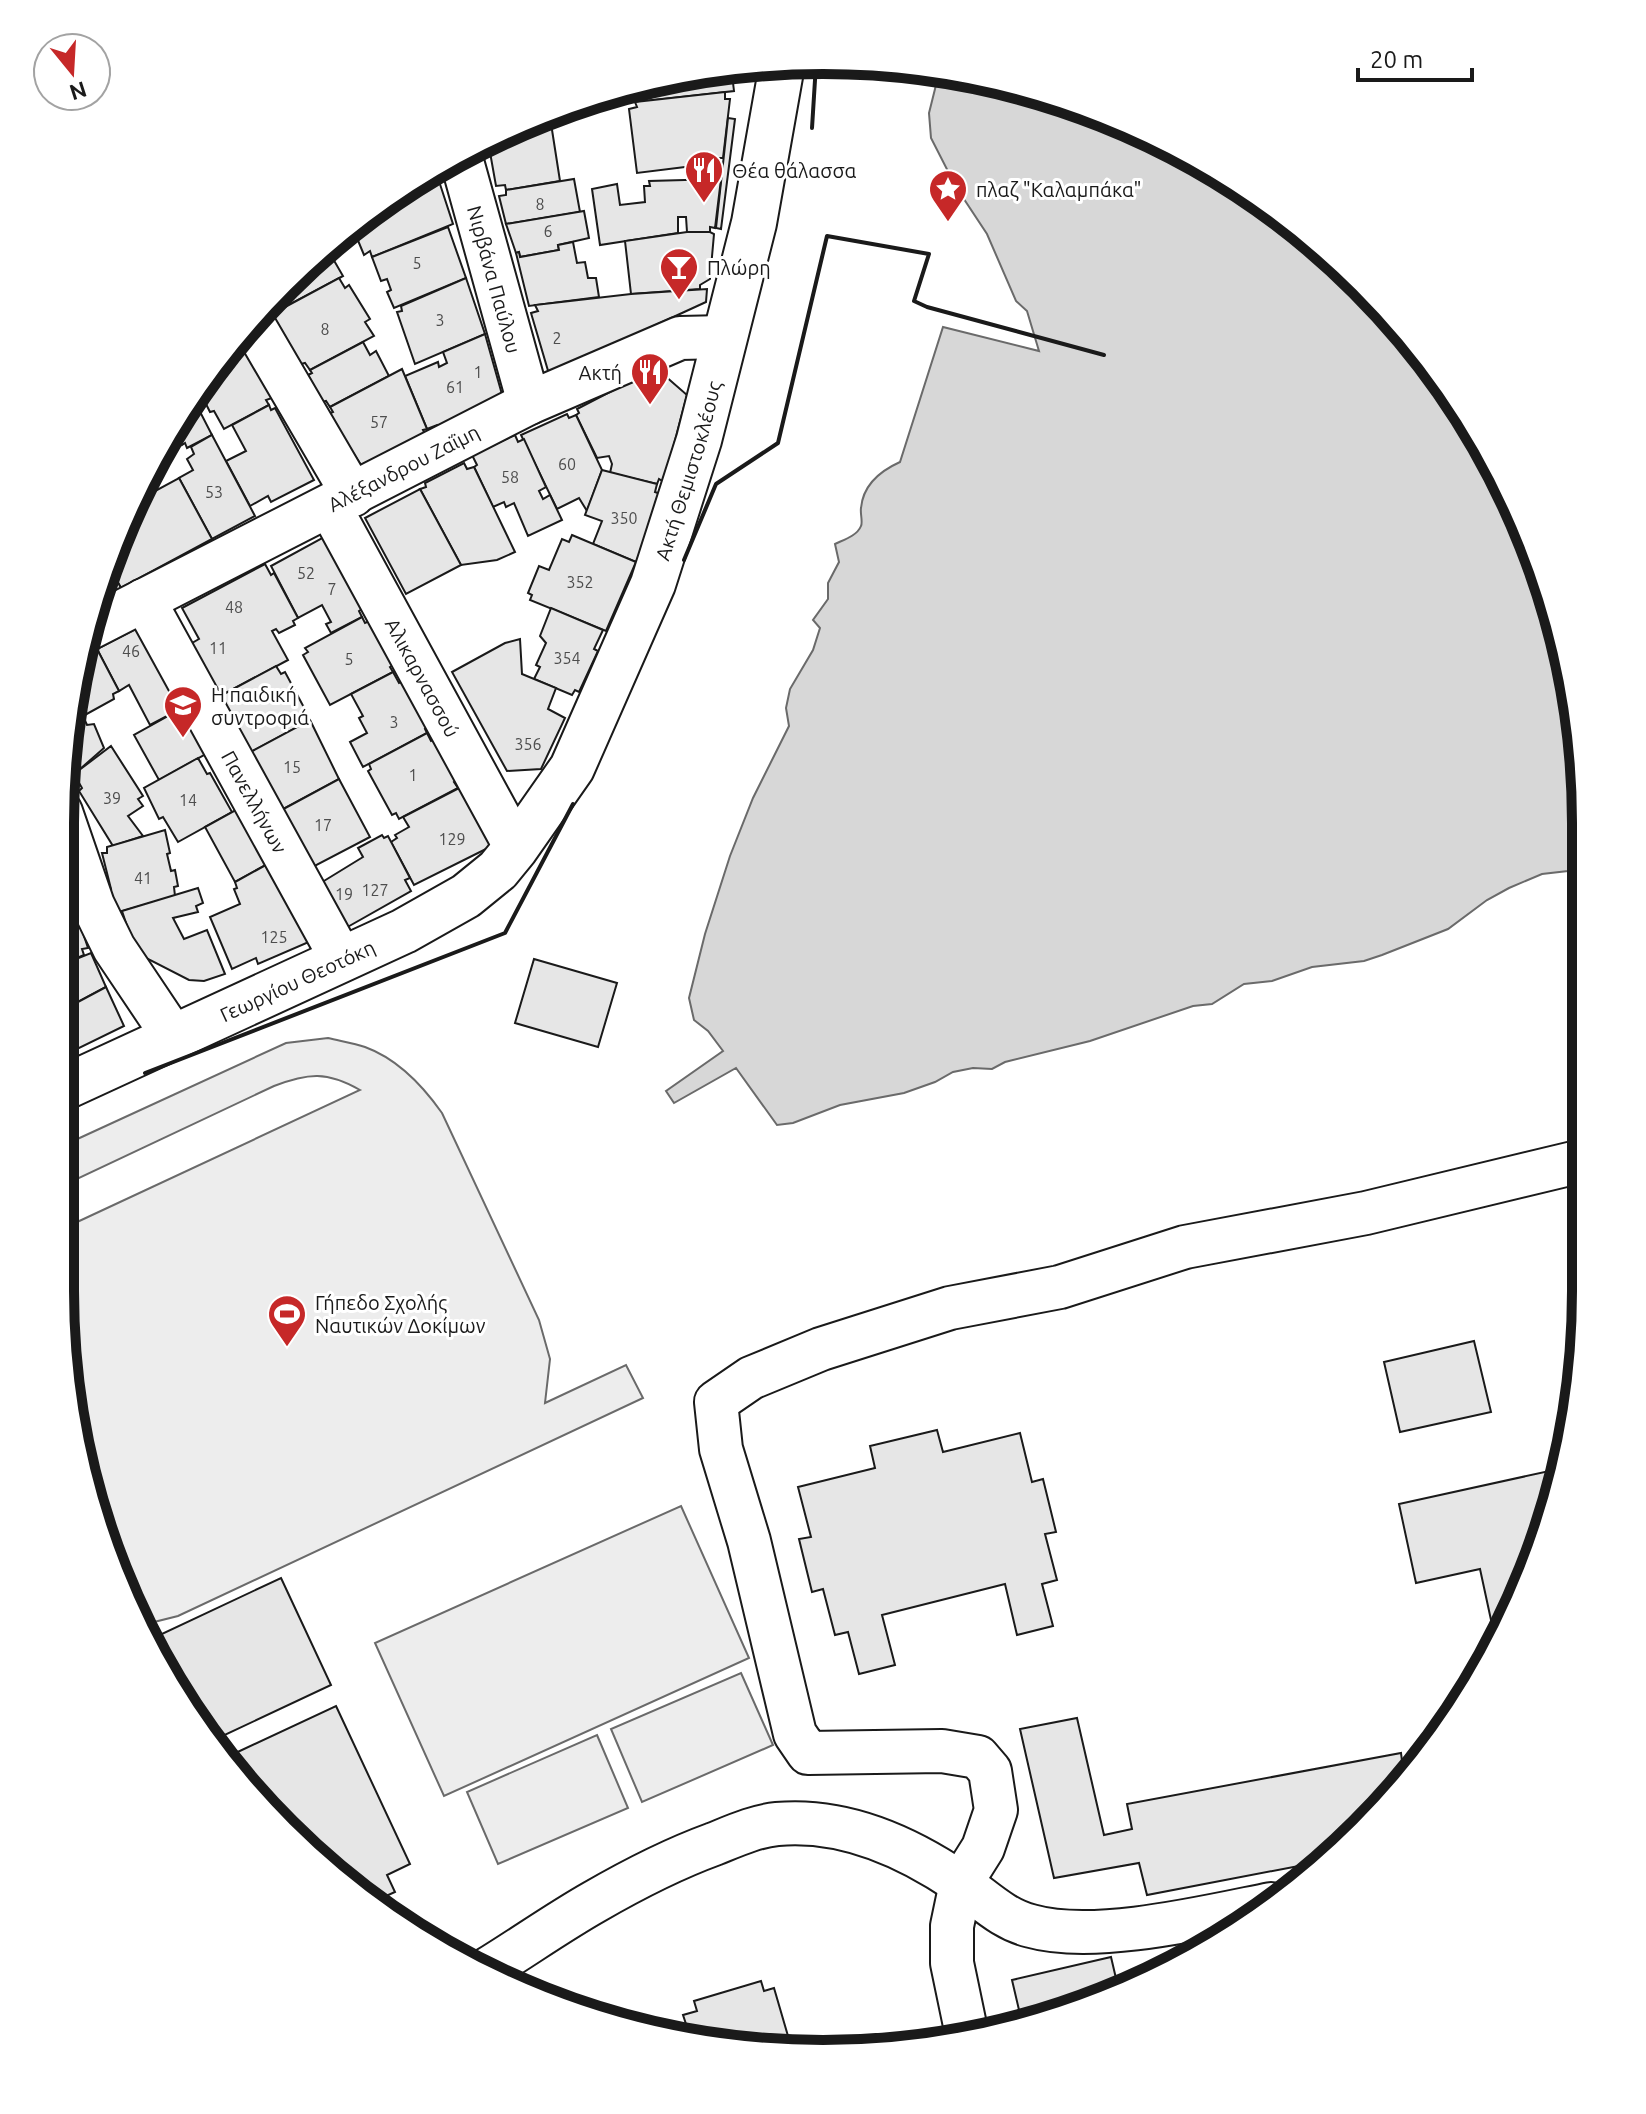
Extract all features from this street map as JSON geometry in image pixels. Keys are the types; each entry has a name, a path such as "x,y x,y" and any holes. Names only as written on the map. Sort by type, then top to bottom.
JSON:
{"main road":[{"name":"Ακτή Θεμιστοκλέους","path":"516,848 572,768 653,584 699,440 754,223 780,76"},
{"name":"Γεωργίου Θεοτόκη","path":"74,1083 404,931 466,896 498,870 516,848"}],"street":[{"name":"Νιρβάνα Παύλου","path":"463,166 529,403"},
{"name":"Αλικαρνασσού","path":"257,332 516,848"},
{"name":"Αλέξανδρου Ζαΐμη","path":"102,622 529,403 680,338 724,337"},
{"name":"Πανελλήνων","path":"144,600 342,960"},
{"path":"74,845 93,905 114,948 173,1036"},
{"path":"965,2027 952,1963 952,1926 961,1883 983,1848 996,1810 990,1771 978,1757 942,1751 808,1753 795,1734 749,1541 721,1449 716,1402 751,1378 821,1349 950,1308 1060,1287 1185,1247 1366,1213 1572,1163"},
{"path":"495,1964 593,1902 661,1867 740,1834 776,1824 816,1825 887,1841 919,1856 1013,1920 1032,1927 1059,1931 1138,1927 1246,1909"}],"shaded area":[{"path":"937,83 969,88 1064,114 1154,151 1198,174 1279,229 1353,293 1386,329 1446,407 1472,449 1515,536 1532,582 1558,677 1566,725 1572,868 1542,874 1509,888 1448,929 1364,961 1312,967 1272,981 1244,984 1212,1004 1193,1006 1090,1041 1005,1062 992,1069 973,1068 953,1072 904,1093 840,1105 793,1123 777,1125 736,1068 674,1103 666,1091 723,1051 708,1031 694,1020 689,998 730,856 753,798 789,726 786,708 790,689 813,650 820,628 813,620 828,599 828,583 839,562 835,544 859,529 865,492 879,474 900,462 943,327 1039,351 1027,311 1016,301 987,234 956,187 931,138 929,113"},
{"name":"Γήπεδο Σχολής Ναυτικών Δοκίμων","path":"328,1038 377,1052 418,1083 442,1113 539,1320 550,1359 545,1403 626,1365 643,1398 178,1616 151,1623 114,1532 88,1437 76,1340 74,1223 360,1090 327,1077 307,1077 286,1082 74,1180 74,1141 286,1043"},
{"path":"681,1506 749,1658 444,1796 375,1643"},
{"path":"741,1673 773,1745 642,1802 611,1729"},
{"path":"597,1735 628,1808 498,1864 467,1792"}],"building":[{"path":"733,79 734,91 635,102 635,99 677,88"},
{"path":"725,92 725,99 730,99 723,158 717,158 717,163 637,173 629,109 637,107 635,102"},
{"path":"728,118 735,119 721,229 716,228"},
{"path":"551,125 560,181 506,190 505,185 496,186 490,152"},
{"path":"574,179 580,212 506,224 499,196 506,195 506,190"},
{"path":"721,179 715,228 710,227 710,232 687,232 686,217 678,217 678,233 600,245 592,189 617,184 620,205 645,202 644,186 650,186 649,181"},
{"path":"439,180 453,224 372,257 370,251 364,255 357,237"},
{"path":"584,211 589,238 558,245 559,250 520,257 519,252 516,253 506,224"},
{"path":"448,227 466,278 394,308 387,292 391,290 387,279 381,281 372,257"},
{"path":"687,232 714,234 710,279 700,285 700,289 631,294 625,241"},
{"path":"573,242 577,263 585,262 588,278 596,278 599,297 529,306 516,253 519,252 520,257 559,250 558,245"},
{"path":"332,257 343,276 275,312"},
{"path":"339,278 345,288 349,285 370,319 365,322 374,336 310,370 305,363 301,364 273,315"},
{"path":"466,278 485,334 415,364 397,312 402,311 401,306"},
{"path":"707,289 706,302 549,374 531,313 538,311 535,305"},
{"path":"485,334 503,398 438,429 437,425 427,429 405,376 438,362 439,367 447,363 443,352"},
{"path":"363,342 370,355 376,351 389,376 330,407 326,401 322,402 308,375 312,373 310,370"},
{"path":"245,347 272,398 266,400 269,405 224,429 214,411 210,412 204,401"},
{"path":"656,368 687,395 664,482 659,479 657,484 610,473 612,464 609,456 597,458 576,415 579,413 577,409"},
{"path":"402,369 427,429 423,430 425,434 361,465 328,414 333,412 330,407"},
{"path":"269,405 271,410 275,408 314,480 271,502 268,496 250,506 226,461 246,451 232,425"},
{"path":"199,409 212,435 187,448 185,443 182,445 179,440"},
{"path":"567,414 569,418 576,415 602,470 587,511 579,498 557,509 521,435"},
{"path":"212,435 255,516 212,539 179,478 193,470 187,459 194,454 191,447"},
{"path":"515,435 518,442 524,439 546,487 539,491 543,499 550,495 562,520 528,536 514,503 506,507 504,502 493,507 474,467 477,465 472,455"},
{"path":"464,463 467,469 474,467 515,552 497,560 461,565 420,489 426,487 425,483"},
{"path":"602,470 657,484 655,492 661,494 636,562 593,544 602,521 585,515"},
{"path":"179,478 212,539 121,588 116,578 150,494"},
{"path":"420,489 461,565 406,594 365,518"},
{"path":"572,535 636,562 606,631 530,600 532,595 528,593 539,566 549,570 562,539 569,542"},
{"path":"324,537 362,609 359,611 362,617 331,633 326,624 331,622 322,605 298,618 271,566"},
{"path":"265,564 271,575 274,573 298,618 293,621 295,625 279,633 276,629 272,631 288,660 222,695 218,689 212,693 187,646 199,639 182,608"},
{"path":"116,578 121,588 110,594"},
{"path":"551,608 603,630 594,649 598,651 579,692 575,690 572,695 534,679 540,667 536,665 546,643 540,636"},
{"path":"362,617 365,623 372,620 395,664 390,667 393,672 330,705 303,655 308,652 305,648"},
{"path":"145,624 188,705 150,725 129,685 119,691 97,649"},
{"path":"520,639 522,674 556,688 548,709 565,718 541,769 507,771 452,672 505,643"},
{"path":"97,649 119,691 113,694 114,699 83,716 87,725 94,724 104,748 76,772 80,725"},
{"path":"276,666 281,674 285,672 308,715 304,718 307,722 249,753 216,702 223,698 222,695"},
{"path":"393,672 399,683 405,680 430,726 425,729 427,733 363,767 350,742 367,733 359,718 363,716 351,694"},
{"path":"188,705 213,750 159,780 134,735"},
{"path":"310,720 339,779 276,813 245,755"},
{"path":"427,733 431,741 437,738 459,779 454,782 458,788 399,819 396,813 392,815 368,771 371,769 369,764"},
{"path":"111,746 143,796 138,799 143,806 128,816 143,836 113,846 79,791 82,788 76,772"},
{"path":"198,758 232,812 178,842 163,817 159,819 144,788"},
{"path":"339,779 370,837 307,870 276,813"},
{"path":"461,787 496,844 414,885 391,842 397,838 395,835 409,827 403,817"},
{"path":"243,806 273,861 235,882 205,827"},
{"path":"165,830 170,853 167,854 178,886 174,887 175,896 116,913 106,890 111,889 102,853 107,853 107,847"},
{"path":"382,835 384,838 388,836 410,878 405,880 411,891 344,929 319,884 363,857 358,848"},
{"path":"273,861 318,938 258,964 256,958 232,969 210,917 240,904 234,889 237,888 235,882"},
{"path":"198,888 203,903 196,906 198,912 173,918 184,939 207,930 225,974 204,981 189,980 146,958 129,932 122,911"},
{"path":"74,906 88,948 82,949 84,955 74,959"},
{"path":"91,953 106,987 74,1004 74,960"},
{"path":"534,959 617,983 598,1047 515,1023"},
{"path":"106,987 124,1026 74,1051 74,1004"},
{"path":"1474,1341 1491,1412 1400,1432 1384,1362"},
{"path":"937,1430 943,1452 1020,1433 1032,1482 1043,1479 1056,1532 1045,1534 1057,1580 1042,1584 1053,1626 1017,1635 1005,1584 882,1615 895,1665 859,1674 848,1632 835,1635 823,1589 812,1592 799,1539 811,1537 798,1487 875,1468 870,1446"},
{"path":"1550,1471 1532,1532 1492,1627 1480,1569 1416,1583 1399,1504"},
{"path":"281,1578 331,1685 221,1737 174,1666 158,1636"},
{"path":"336,1706 410,1864 387,1875 395,1892 384,1897 329,1854 293,1821 234,1754"},
{"path":"1077,1718 1104,1835 1132,1829 1127,1804 1401,1753 1402,1765 1353,1821 1303,1865 1147,1895 1139,1863 1054,1878 1020,1729"},
{"path":"1111,1957 1116,1980 1020,2013 1012,1980"},
{"path":"761,1981 764,1991 774,1988 788,2036 780,2038 725,2034 687,2028 683,2015 697,2011 694,2001"}],"wall":[{"path":"812,128 815,74"},
{"path":"684,560 716,484 778,443 827,236 929,254 914,301 927,307 1104,355"},
{"path":"145,1073 505,933 573,804"}],"place":[{"name":"Θέα θάλασσα","path":"704,204"},
{"name":"πλαζ \"Καλαμπάκα\"","path":"948,223"},
{"name":"Πλώρη","path":"679,301"},
{"name":"Ακτή","path":"650,406"},
{"name":"Η παιδική συντροφιά","path":"183,739"},
{"name":"Γήπεδο Σχολής Ναυτικών Δοκίμων","path":"287,1348"}]}
